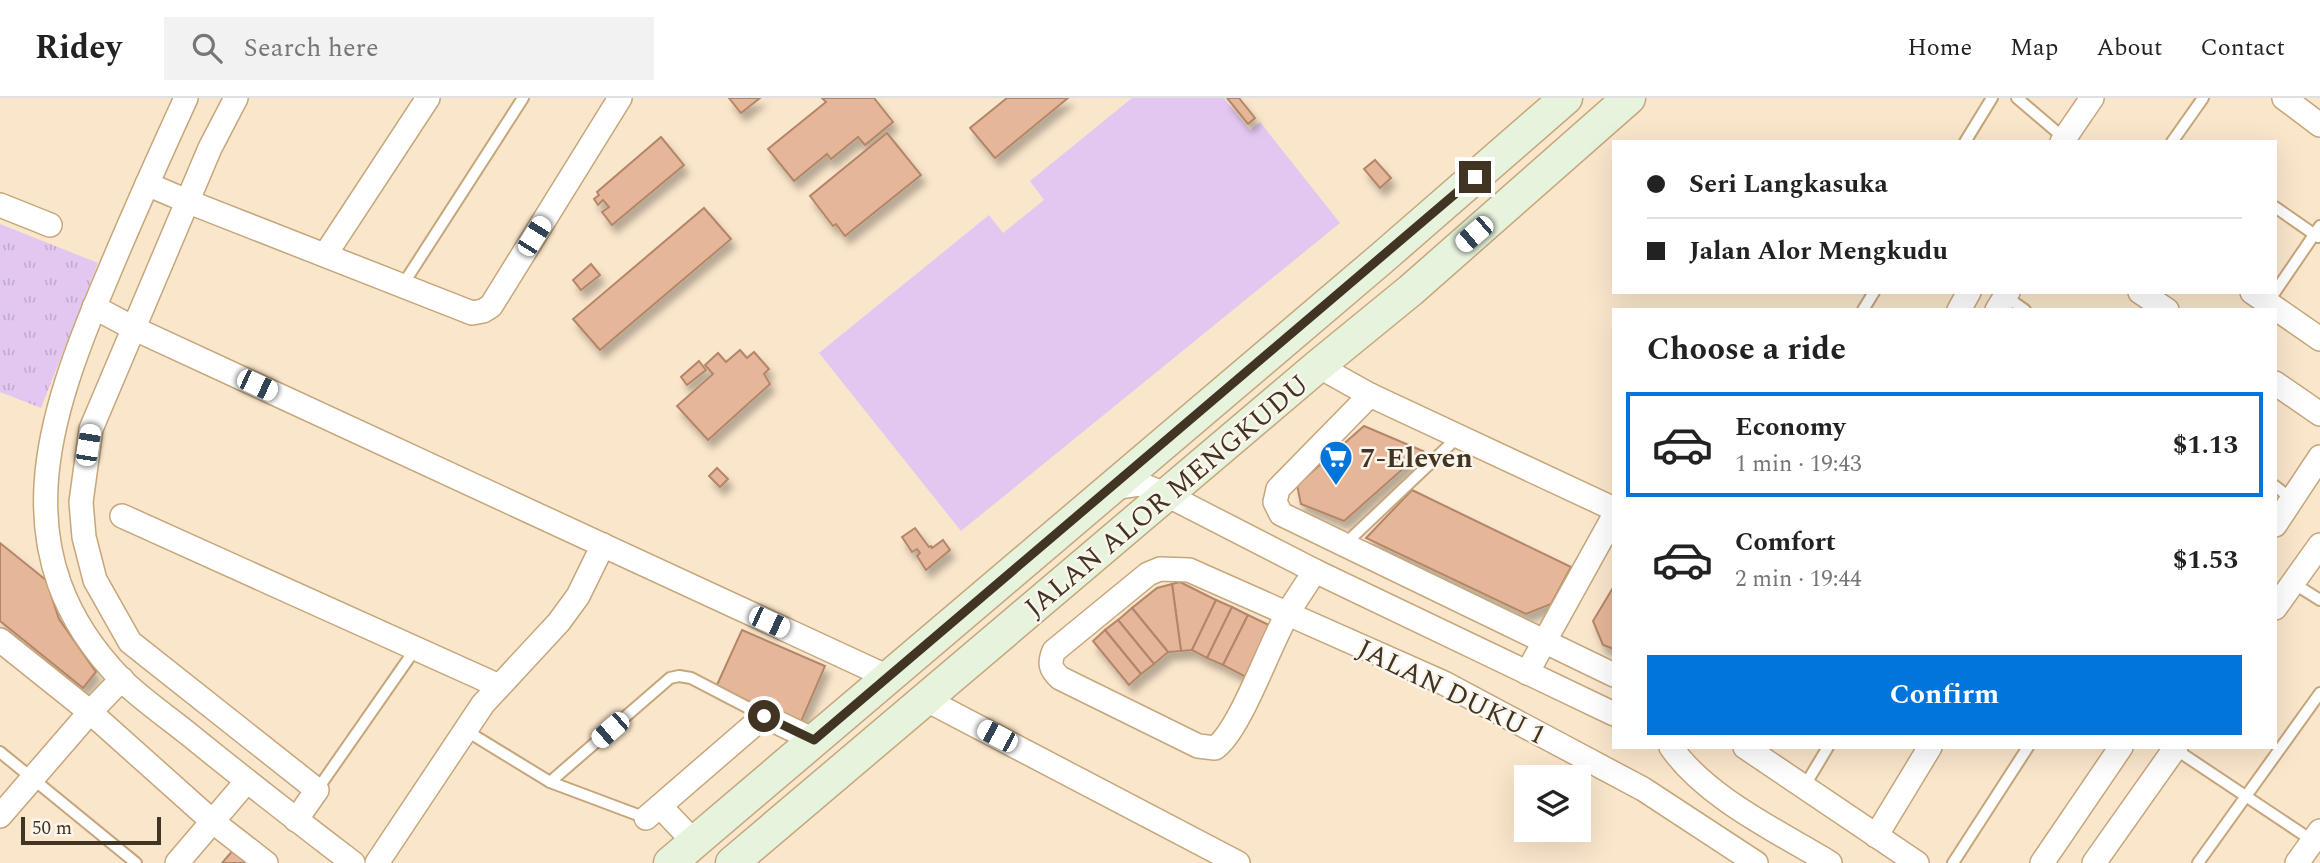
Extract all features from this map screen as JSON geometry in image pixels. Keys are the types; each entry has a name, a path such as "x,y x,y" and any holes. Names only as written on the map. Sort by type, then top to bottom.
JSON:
{"main road":[{"name":"JALAN ALOR MENGKUDU","path":"670,863 1382,258 1566,98"},
{"name":"JALAN ALOR MENGKUDU","path":"732,863 1411,290 1629,98"}],"street":[{"path":"186,98 94,307 58,407 47,459 44,497 46,528 62,595 90,640 122,679 353,863"},
{"path":"236,98 215,139 91,429 81,502 84,537 95,580 130,642 317,790 296,820"},
{"path":"325,255 428,98"},
{"path":"147,184 472,313 491,306 620,98"},
{"path":"2063,140 2092,98"},
{"path":"2284,98 2320,125"},
{"path":"0,205 50,225"},
{"path":"2143,294 2164,308"},
{"path":"2267,295 2320,339"},
{"path":"94,307 133,328 888,677"},
{"path":"1318,366 1370,395 1612,508"},
{"path":"2277,384 2320,414"},
{"path":"1370,395 1278,489 1275,502 1281,514 1612,674"},
{"path":"2277,518 2284,493 2320,457"},
{"path":"1111,488 1140,484 1167,495 1315,571 1612,713"},
{"path":"122,516 499,686"},
{"path":"1527,673 1612,520"},
{"path":"377,863 482,704 559,622 578,596 603,545"},
{"path":"2277,605 2320,545"},
{"name":"JALAN DUKU 1","path":"1287,613 1240,711 1221,744 1215,748 1198,746 1060,678 1051,666 1050,660 1054,651 1149,574 1160,569 1189,570 1287,613 1444,683 1643,789 1756,863"},
{"path":"1287,613 1315,571"},
{"path":"0,640 90,712 212,821 266,863"},
{"path":"0,816 122,679"},
{"path":"925,699 1238,863"},
{"path":"694,842 653,812 764,716 814,740"},
{"path":"1748,749 1917,863"},
{"path":"1877,836 1929,749"},
{"path":"2042,863 2120,749"},
{"path":"2094,863 2174,749"},
{"path":"1678,751 1728,801 1830,863"},
{"path":"177,863 247,781"},
{"path":"2297,863 2316,836"}],"lane":[{"path":"402,286 523,98"},
{"path":"1966,140 1992,98"},
{"path":"2017,98 2063,140"},
{"path":"2176,140 2203,98"},
{"path":"2277,208 2318,233 2277,283"},
{"path":"2004,299 2021,308"},
{"path":"1345,544 1459,436"},
{"path":"2294,583 2320,600"},
{"path":"317,790 416,648"},
{"path":"550,782 670,678 691,678 764,716"},
{"path":"2198,863 2320,693"},
{"path":"465,730 550,782 653,812"},
{"path":"1804,787 1827,749"},
{"path":"1952,863 2027,749"},
{"path":"2176,749 2246,796 2316,836"},
{"path":"0,752 136,863"}],"green space":[{"path":"1132,98 1224,98 1250,130 1260,122 1340,223 961,531 819,353 989,215 1003,233 1044,200 1030,181"},
{"path":"0,224 98,263 41,408 0,392"}],"building":[{"path":"729,98 760,98 741,113"},
{"path":"822,98 874,98 893,122 865,145 858,137 831,159 827,154 794,181 768,149 826,102"},
{"path":"1007,98 1068,98 995,158 970,128"},
{"path":"1227,98 1239,98 1255,118 1248,124"},
{"path":"887,133 921,175 845,236 836,224 833,226 810,196"},
{"path":"661,137 684,165 612,225 602,212 609,207 603,200 598,205 594,199 599,195 597,192"},
{"path":"1375,160 1391,178 1380,188 1364,169"},
{"path":"704,208 731,239 600,350 573,319"},
{"path":"591,264 600,275 581,290 573,280"},
{"path":"740,350 747,358 754,352 769,369 764,374 770,384 708,440 677,406 713,374 705,365 718,353 726,362"},
{"path":"699,361 706,370 687,385 681,377"},
{"path":"1364,426 1423,451 1344,521 1301,504 1297,485"},
{"path":"717,468 728,479 720,487 709,476"},
{"path":"1412,490 1571,567 1551,604 1526,614 1366,538"},
{"path":"915,528 929,547 932,548 943,540 950,550 926,570 917,556 920,553 917,549 912,552 902,537"},
{"path":"0,543 46,580 59,619 96,672 83,688 0,621"},
{"path":"1180,582 1216,600 1192,650 1181,651 1172,584"},
{"path":"1172,584 1181,651 1168,652 1132,608 1157,588"},
{"path":"1612,589 1612,648 1603,645 1593,621"},
{"path":"1216,600 1232,607 1207,658 1192,650"},
{"path":"1232,607 1248,615 1223,665 1207,658"},
{"path":"1132,608 1168,652 1154,664 1118,620"},
{"path":"1248,615 1271,626 1246,677 1223,665"},
{"path":"1118,620 1154,664 1141,674 1105,630"},
{"path":"742,630 825,666 800,724 716,687"},
{"path":"1105,630 1141,674 1129,685 1093,641"},
{"path":"233,850 250,863 222,863"}],"place":[{"name":"7-Eleven","path":"1336,487"}],"route":[{"path":"764,716 814,740 1475,177"}]}
